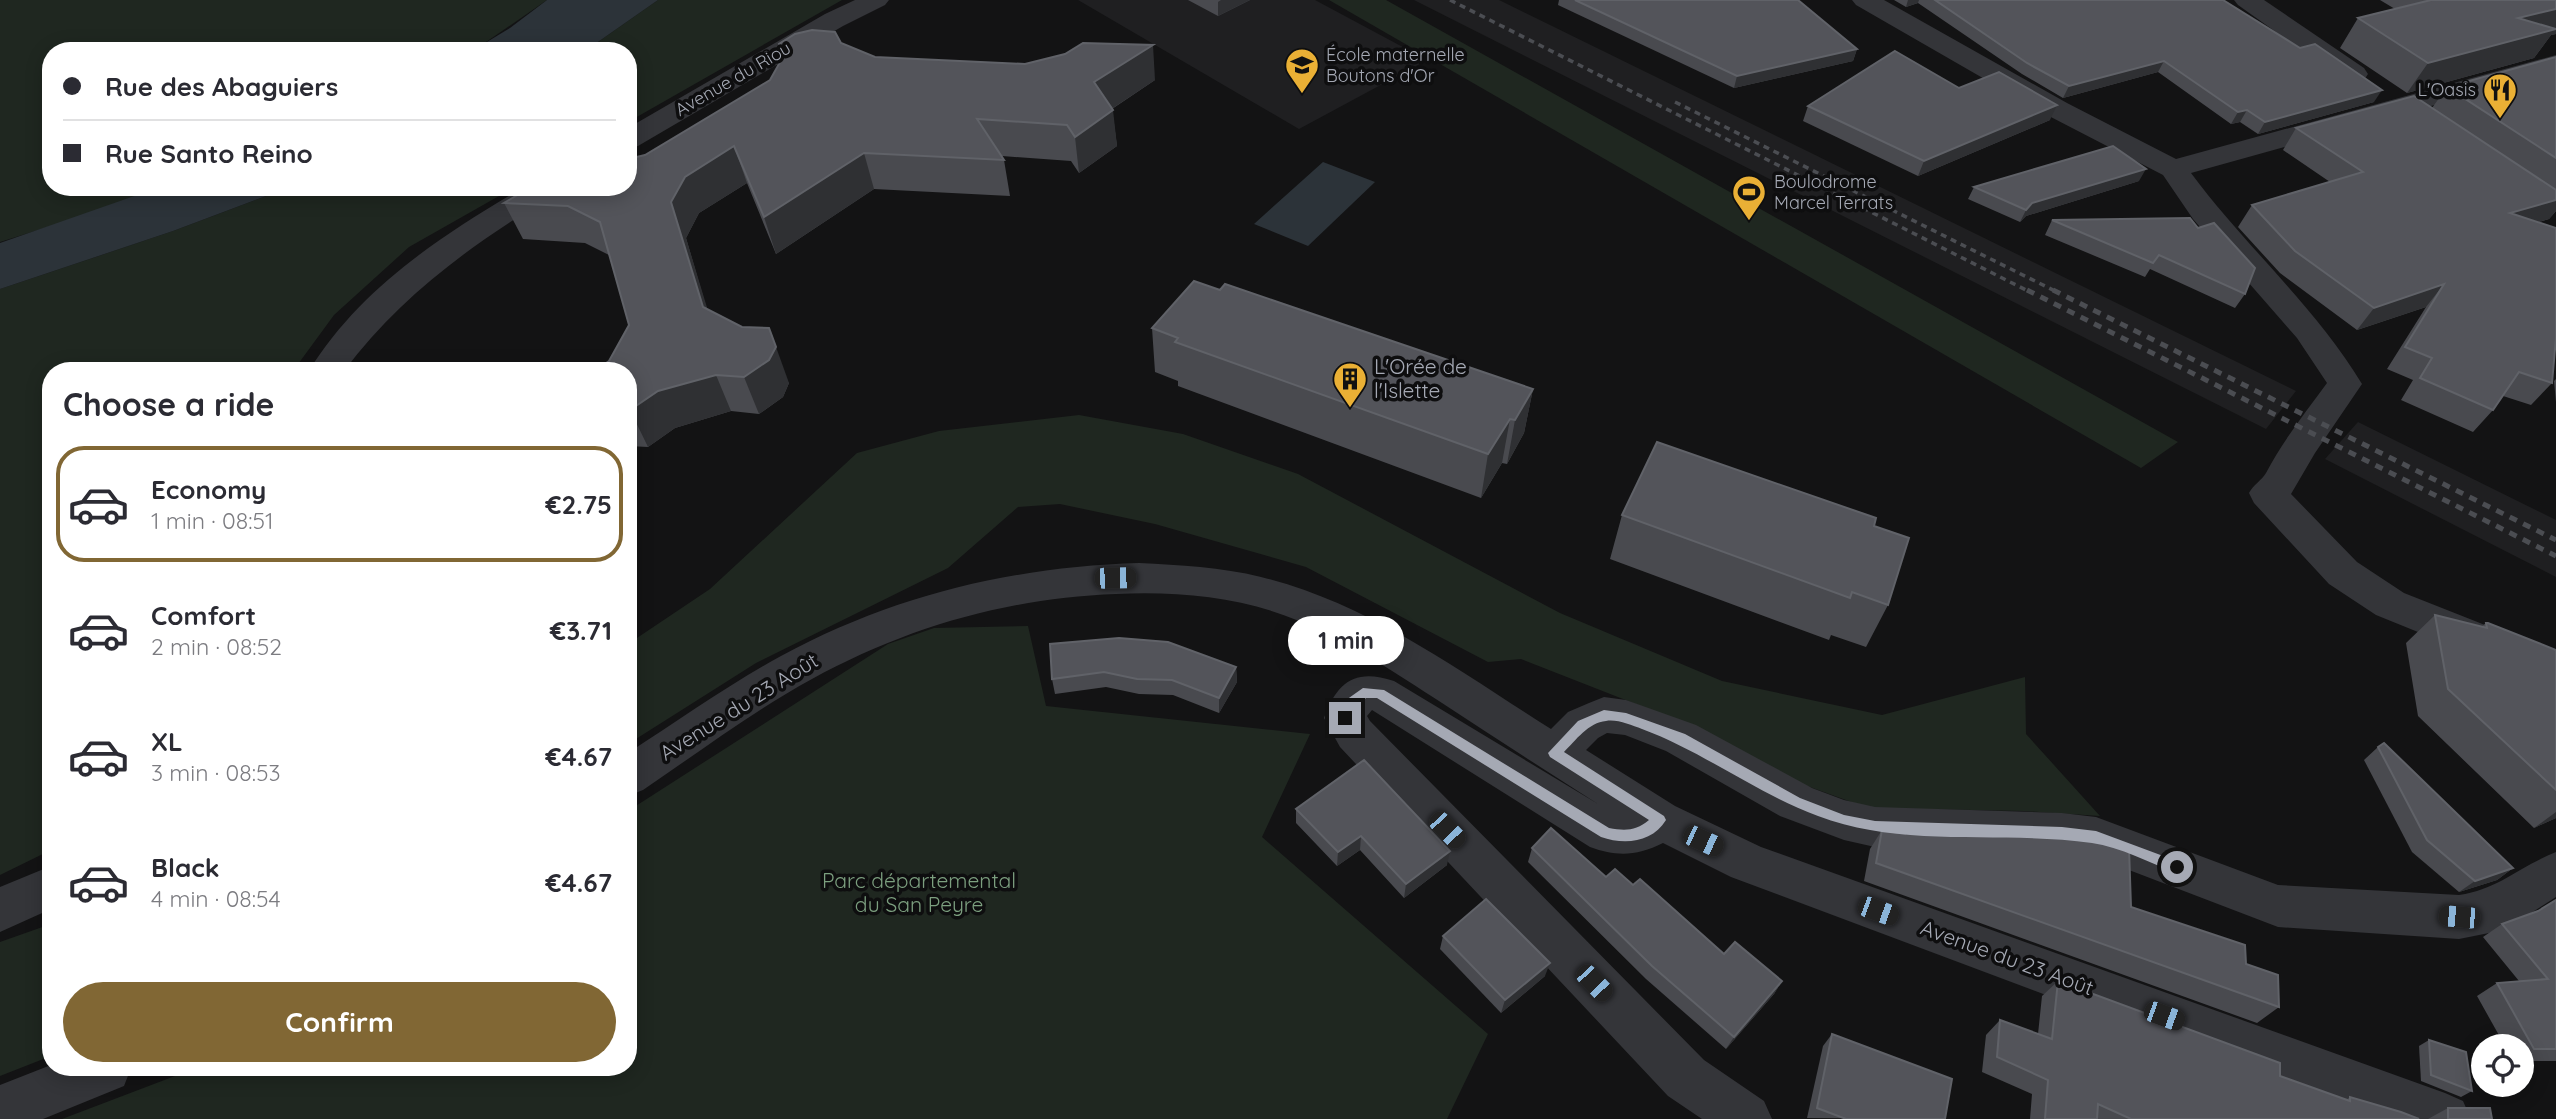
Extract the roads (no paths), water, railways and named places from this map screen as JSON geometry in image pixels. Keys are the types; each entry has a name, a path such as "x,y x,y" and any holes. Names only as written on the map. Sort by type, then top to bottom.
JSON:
{"street":[{"name":"Avenue du Riou","path":"637,134 834,20 876,0"},
{"path":"1865,0 2057,109 2173,169 2204,212 2266,286 2309,330 2345,383 2278,481 2343,573 2389,604 2556,671"},
{"path":"2247,0 2435,129"},
{"path":"2173,169 2556,63"},
{"path":"333,362 386,297 461,238 531,196"},
{"name":"Avenue du 23 Août","path":"637,771 796,667 909,616 998,592 1115,578 1163,577 1258,592 1316,610 1366,633 1659,820 1747,862 2445,1119"},
{"path":"1659,820 1640,835 1620,836 1606,833 1379,693 1363,693 1350,704 1345,718 1355,734 1686,1078 1746,1119"},
{"path":"1555,753 1583,725 1604,715 1626,718 1681,738 1796,802 1844,820 1875,827 2062,833 2096,837 2278,906 2459,917 2486,915 2519,898 2556,873"},
{"path":"0,910 42,891"},
{"path":"0,1111 86,1076"}],"railway":[{"path":"1450,0 2030,292"},
{"path":"1675,102 2057,292"},
{"path":"2027,290 2556,556"},
{"path":"2053,290 2556,540"}],"place":[{"name":"École maternelle Boutons d'Or","path":"1302,95"},
{"name":"L'Oasis","path":"2500,120"},
{"name":"Boulodrome Marcel Terrats","path":"1749,222"},
{"name":"L'Orée de l'Islette","path":"1350,409"}],"park label":[{"name":"Parc départemental du San Peyre","path":"919,893"}]}
